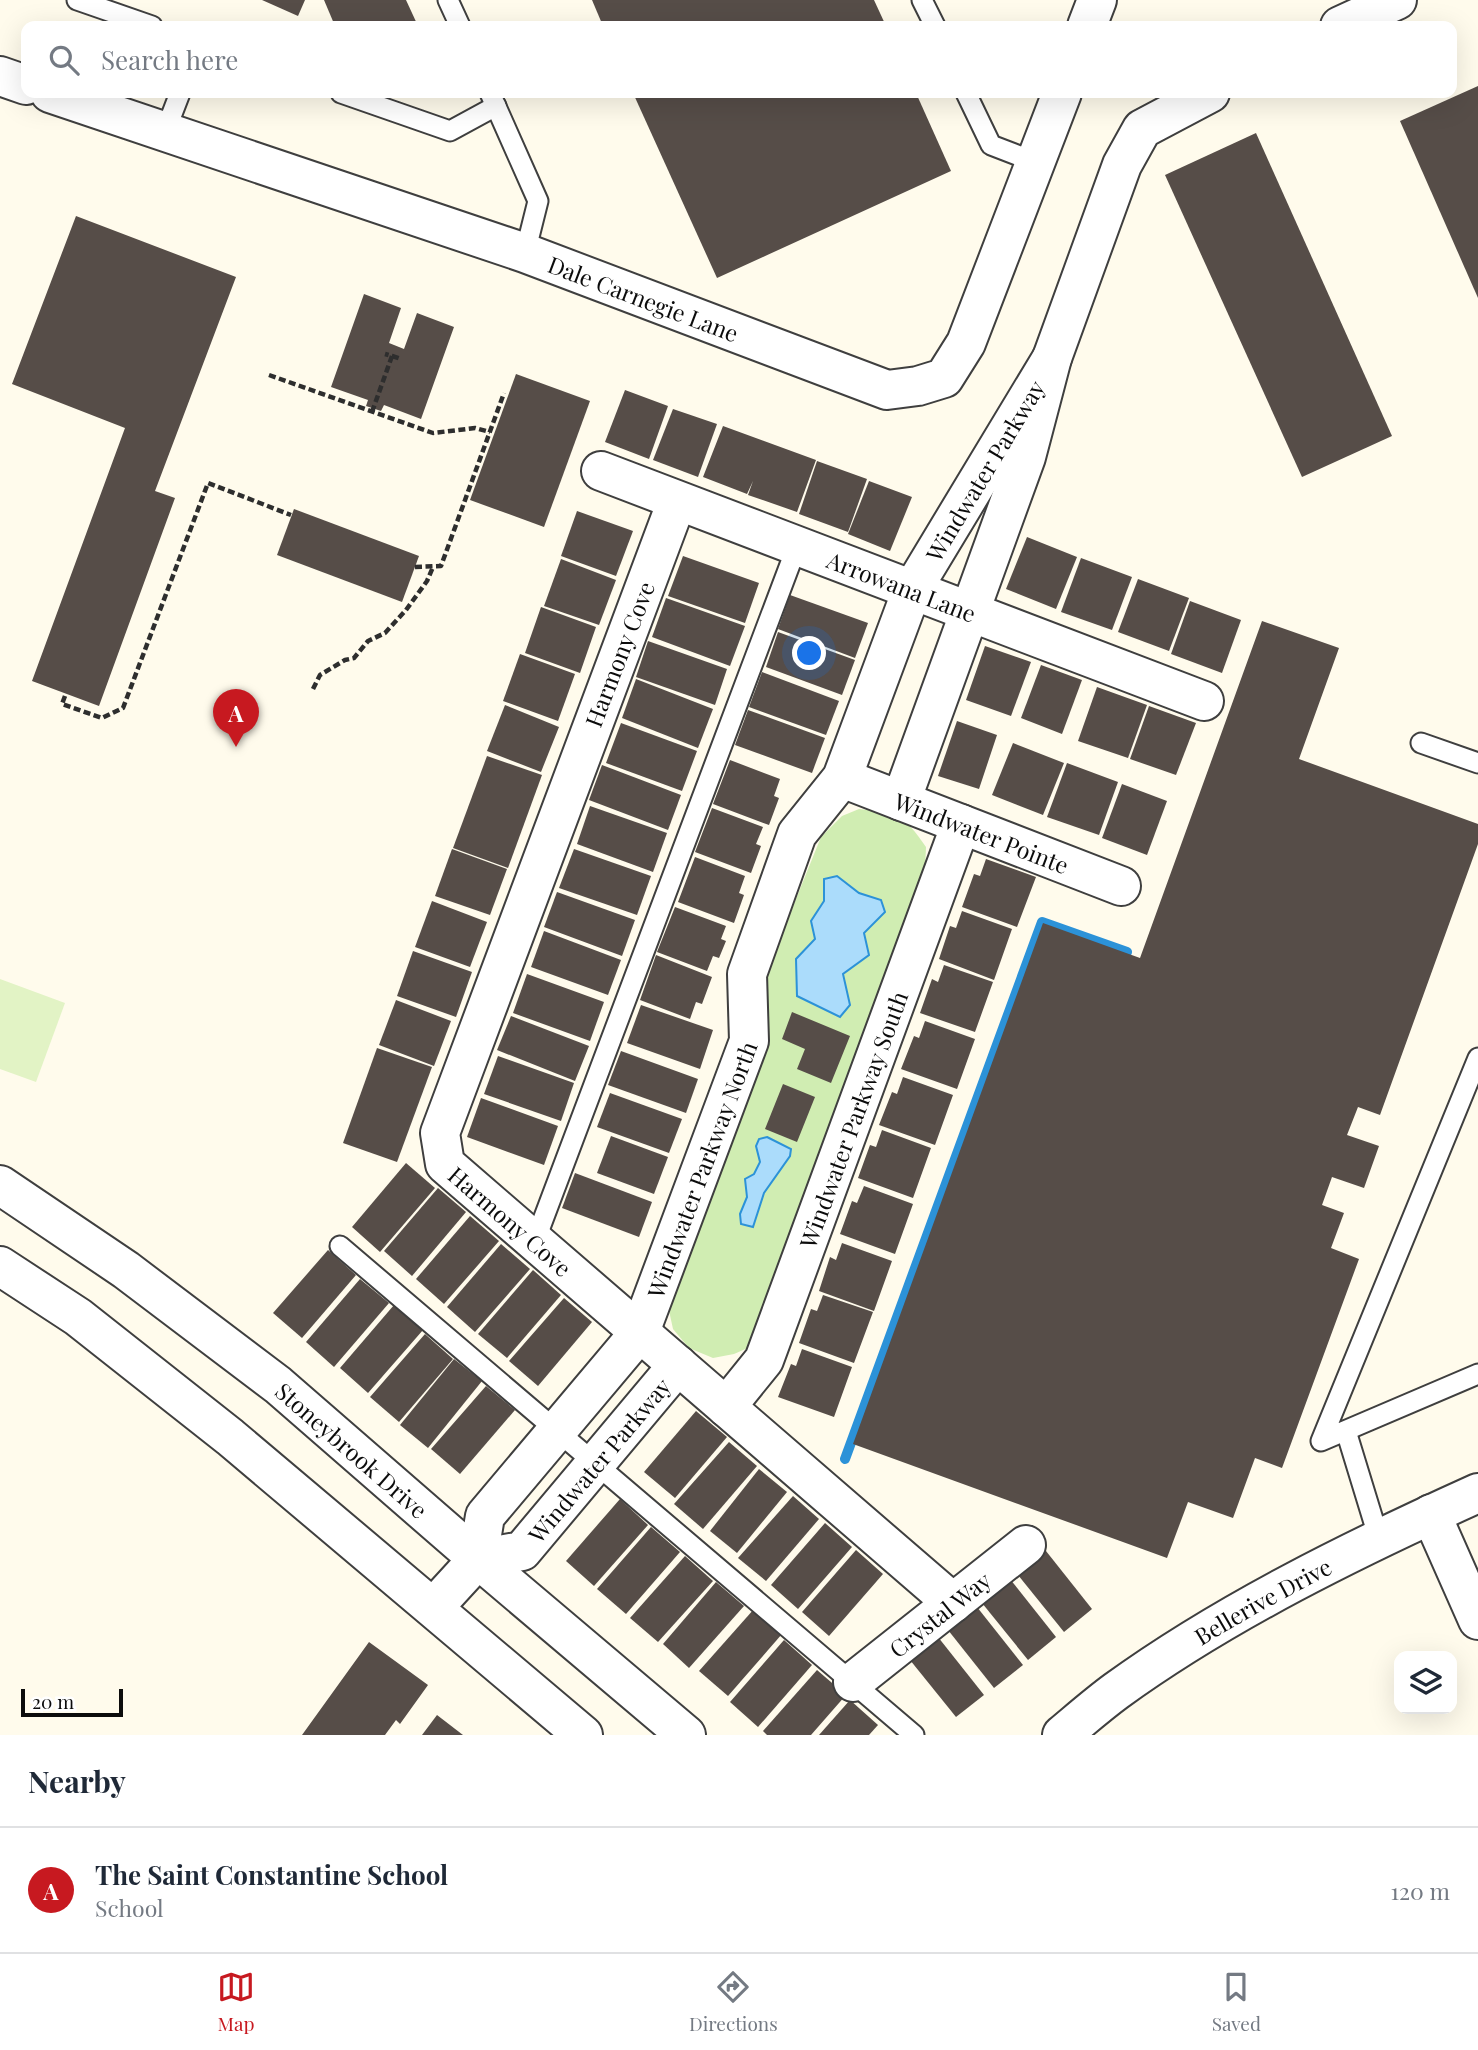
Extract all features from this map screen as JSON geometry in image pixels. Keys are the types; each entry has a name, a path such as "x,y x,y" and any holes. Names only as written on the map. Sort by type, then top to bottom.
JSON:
{"street":[{"path":"1089,21 1097,0"},
{"path":"1351,21 1397,0"},
{"path":"0,76 21,83"},
{"name":"Dale Carnegie Lane","path":"65,98 525,253 887,390 918,386 944,378 966,343 1060,98"},
{"name":"Windwater Parkway","path":"901,801 1026,457 1052,358 1122,165 1142,129 1201,98"},
{"name":"Windwater Parkway","path":"842,778 912,590 1052,358"},
{"name":"Arrowana Lane","path":"601,471 1204,701"},
{"name":"Harmony Cove","path":"677,501 440,1133 445,1164 953,1603"},
{"name":"Windwater Pointe","path":"842,778 1121,886"},
{"name":"Windwater Parkway North","path":"640,1332 749,1041 747,974 797,834 842,778"},
{"name":"Windwater Parkway South","path":"726,1407 764,1360 961,824"},
{"name":"Stoneybrook Drive","path":"0,1185 126,1270 278,1385 686,1735"},
{"path":"0,1266 78,1317 177,1394 434,1607 583,1735"},
{"path":"434,1607 478,1559 485,1517 640,1332"},
{"name":"Windwater Parkway","path":"478,1559 522,1550 678,1366"},
{"name":"Bellerive Drive","path":"1062,1735 1116,1691 1224,1621 1380,1539 1478,1493"},
{"path":"1431,1514 1478,1619"},
{"name":"Crystal Way","path":"852,1682 1026,1545"}],"lane":[{"path":"78,0 138,21"},
{"path":"449,0 458,21"},
{"path":"922,0 932,21"},
{"path":"165,132 178,98"},
{"path":"355,98 450,131 493,99 538,201 525,253"},
{"path":"968,98 991,145 1035,162"},
{"path":"535,1241 797,546"},
{"path":"1421,743 1478,763"},
{"path":"1478,1058 1321,1441 1478,1374"},
{"path":"340,1246 914,1735"},
{"path":"1346,1431 1380,1539"}],"path":[{"path":"385,354 401,359"},
{"path":"372,412 392,356"},
{"path":"268,375 433,433 475,428 490,432"},
{"path":"415,567 441,566 503,393"},
{"path":"65,696 62,704 102,718 123,708 208,483 291,515"},
{"path":"313,689 320,675 345,660 354,658 368,641 385,633 406,610 427,581 433,567"}],"green space":[{"path":"859,809 891,814 905,822 926,847 925,870 750,1347 734,1354 713,1358 689,1348 673,1329 668,1306 766,973 821,837 842,816"},
{"path":"0,979 65,1003 36,1082 0,1069"}],"water":[{"path":"837,876 859,893 881,900 885,912 864,933 869,955 843,974 850,1005 840,1017 797,996 796,959 815,939 811,921 824,901 824,879"},
{"path":"767,1137 791,1149 790,1156 764,1193 753,1227 741,1224 740,1214 747,1197 745,1179 754,1174 760,1162 756,1146 759,1139"}],"building":[{"path":"262,0 305,0 298,16"},
{"path":"324,0 406,0 416,21 333,21"},
{"path":"592,0 874,0 884,21 601,21"},
{"path":"1478,86 1478,298 1400,121 1451,98 1457,98 1457,95"},
{"path":"635,98 918,98 951,171 717,278"},
{"path":"1256,133 1392,436 1302,477 1165,175"},
{"path":"76,216 236,277 155,491 175,498 99,706 32,681 125,428 12,384"},
{"path":"364,294 401,308 389,343 404,349 417,313 454,327 421,419 384,405 381,411 366,406 368,400 331,387"},
{"path":"516,374 590,401 544,527 470,500"},
{"path":"625,390 668,406 649,459 605,442"},
{"path":"673,409 717,424 698,477 653,460"},
{"path":"723,426 816,460 797,512 748,495 753,481 747,494 703,477"},
{"path":"817,461 867,479 848,532 799,514"},
{"path":"869,481 912,497 890,551 848,534"},
{"path":"294,509 419,556 402,602 277,555"},
{"path":"577,511 633,531 616,576 561,556"},
{"path":"1027,537 1077,557 1056,609 1006,589"},
{"path":"683,556 759,583 745,623 668,596"},
{"path":"1081,558 1132,577 1112,630 1061,612"},
{"path":"561,559 616,580 599,625 544,606"},
{"path":"1138,579 1189,598 1169,651 1118,632"},
{"path":"790,595 868,623 855,658 778,629"},
{"path":"666,598 745,626 730,666 652,637"},
{"path":"1190,601 1241,620 1222,673 1171,654"},
{"path":"541,607 596,627 580,673 525,653"},
{"path":"1262,621 1339,648 1299,759 1478,824 1478,844 1380,1115 1358,1107 1347,1135 1379,1146 1364,1188 1332,1177 1322,1205 1344,1213 1331,1248 1359,1259 1282,1468 1255,1458 1233,1518 1188,1502 1167,1558 853,1444 1043,923 1140,958"},
{"path":"778,632 855,660 842,695 766,667"},
{"path":"648,641 727,669 715,705 636,677"},
{"path":"985,646 1031,662 1011,716 966,700"},
{"path":"520,654 575,674 558,721 503,701"},
{"path":"1041,665 1082,680 1062,734 1021,718"},
{"path":"762,672 839,701 826,735 749,707"},
{"path":"636,679 713,709 698,748 622,718"},
{"path":"1097,687 1147,705 1128,758 1078,741"},
{"path":"505,705 559,727 541,772 487,751"},
{"path":"1149,706 1196,723 1176,775 1130,759"},
{"path":"748,710 825,738 812,773 735,745"},
{"path":"957,721 997,735 979,789 938,776"},
{"path":"621,723 697,751 682,791 606,763"},
{"path":"1013,743 1064,763 1043,815 992,795"},
{"path":"487,756 542,775 508,868 453,848"},
{"path":"730,760 780,779 774,796 779,798 769,825 713,804"},
{"path":"1067,763 1118,782 1099,835 1047,817"},
{"path":"602,765 681,795 668,830 589,800"},
{"path":"1122,784 1167,801 1147,855 1102,838"},
{"path":"590,806 667,833 653,872 577,844"},
{"path":"712,808 763,827 756,844 761,846 751,873 695,852"},
{"path":"452,849 507,869 490,915 435,896"},
{"path":"574,849 651,876 637,915 559,888"},
{"path":"695,857 745,876 739,893 744,895 734,923 678,902"},
{"path":"986,859 1036,877 1017,927 962,907 974,874 980,876"},
{"path":"557,892 635,920 622,956 544,927"},
{"path":"432,901 487,922 470,967 415,947"},
{"path":"675,907 726,926 721,939 726,941 719,958 713,956 707,971 657,952"},
{"path":"962,911 1012,929 994,980 939,959 950,926 956,928"},
{"path":"544,931 621,960 608,995 531,967"},
{"path":"413,951 472,972 456,1017 397,996"},
{"path":"656,955 712,977 702,1004 696,1002 690,1019 640,1000"},
{"path":"944,965 993,982 975,1032 920,1013 932,979 938,982"},
{"path":"527,974 604,1002 590,1041 513,1013"},
{"path":"396,1000 451,1021 434,1066 379,1045"},
{"path":"641,1005 713,1030 700,1069 627,1043"},
{"path":"792,1012 850,1036 831,1083 797,1069 805,1049 782,1039"},
{"path":"511,1016 589,1046 575,1081 497,1050"},
{"path":"925,1021 975,1039 957,1089 901,1069 914,1036 919,1038"},
{"path":"377,1048 432,1067 397,1162 343,1143"},
{"path":"621,1051 698,1079 686,1113 608,1085"},
{"path":"498,1056 574,1083 561,1121 484,1094"},
{"path":"903,1077 953,1095 935,1145 879,1125 892,1092 897,1094"},
{"path":"783,1084 815,1097 797,1142 765,1129"},
{"path":"610,1093 682,1119 669,1153 597,1127"},
{"path":"481,1098 558,1126 544,1165 467,1137"},
{"path":"882,1130 931,1148 913,1198 858,1178 870,1145 876,1147"},
{"path":"611,1136 668,1157 654,1194 597,1173"},
{"path":"406,1163 435,1188 380,1252 352,1227"},
{"path":"575,1173 652,1202 639,1237 562,1208"},
{"path":"864,1186 913,1204 895,1254 840,1234 852,1201 857,1203"},
{"path":"438,1188 466,1212 412,1276 384,1251"},
{"path":"470,1216 499,1241 444,1304 416,1279"},
{"path":"842,1243 892,1261 874,1311 819,1291 830,1257 836,1260"},
{"path":"501,1244 530,1269 475,1332 447,1307"},
{"path":"328,1250 356,1275 302,1338 273,1313"},
{"path":"533,1270 561,1295 507,1358 478,1334"},
{"path":"360,1279 389,1303 334,1367 306,1342"},
{"path":"823,1295 873,1312 854,1363 799,1343 811,1309 817,1311"},
{"path":"564,1298 592,1322 538,1386 509,1361"},
{"path":"394,1305 423,1330 368,1393 340,1368"},
{"path":"425,1334 453,1359 399,1422 370,1397"},
{"path":"802,1349 852,1367 834,1417 778,1397 791,1364 796,1366"},
{"path":"454,1359 482,1381 428,1448 400,1425"},
{"path":"486,1386 515,1410 460,1474 431,1449"},
{"path":"696,1411 727,1437 675,1498 644,1472"},
{"path":"729,1442 757,1466 703,1529 674,1504"},
{"path":"759,1469 787,1492 737,1553 710,1531"},
{"path":"793,1496 819,1519 766,1581 738,1558"},
{"path":"620,1499 648,1525 594,1586 566,1561"},
{"path":"825,1523 852,1547 798,1609 771,1585"},
{"path":"651,1527 680,1552 626,1614 597,1589"},
{"path":"856,1550 883,1574 829,1636 802,1612"},
{"path":"1046,1551 1092,1609 1064,1632 1018,1575"},
{"path":"685,1556 713,1581 658,1642 630,1618"},
{"path":"1010,1579 1056,1637 1028,1660 982,1603"},
{"path":"716,1582 744,1606 689,1668 663,1644"},
{"path":"977,1607 1023,1665 994,1688 948,1630"},
{"path":"754,1609 782,1634 728,1696 699,1671"},
{"path":"938,1637 984,1695 956,1717 910,1660"},
{"path":"784,1640 812,1665 758,1727 730,1702"},
{"path":"369,1642 428,1685 400,1724 396,1720 385,1735 302,1735"},
{"path":"817,1670 846,1695 811,1735 767,1735 763,1731"},
{"path":"850,1700 878,1725 869,1735 819,1735"},
{"path":"437,1715 463,1735 422,1735"}],"waterway":[{"path":"845,1459 1042,922 1127,952"}],"place":[{"name":"The Saint Constantine School","path":"236,747"}]}
